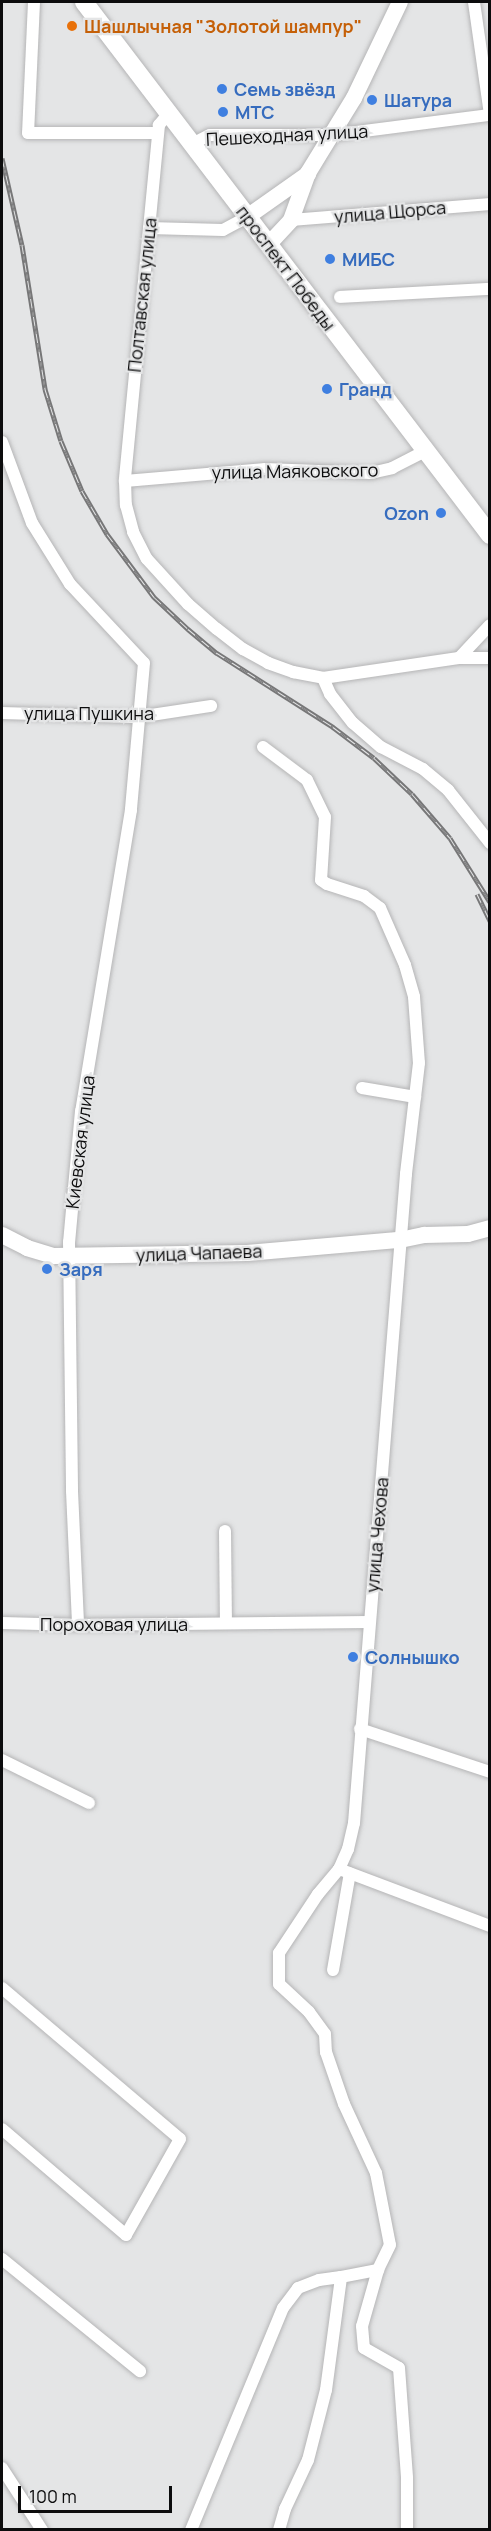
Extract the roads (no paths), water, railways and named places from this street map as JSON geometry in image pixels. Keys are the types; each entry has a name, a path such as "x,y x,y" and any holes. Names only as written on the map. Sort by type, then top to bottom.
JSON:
{"main road":[{"name":"проспект Победы","path":"84,2 489,535"},
{"path":"268,245 291,219 308,173 333,135 400,2"},
{"path":"247,217 308,173"},
{"name":"улица Чапаева","path":"2,1235 27,1248 54,1256 68,1256 247,1253 400,1240 424,1235 468,1234 489,1228"},
{"name":"улица Чапаева","path":"400,1240 455,1244 489,1239"}],"street":[{"path":"34,2 28,134 158,133"},
{"path":"474,2 489,115"},
{"name":"Полтавская улица","path":"169,113 159,125 158,133 125,481 126,505 133,532 142,550 164,580 188,604 243,649 268,663 323,678"},
{"name":"Пешеходная улица","path":"192,144 210,135 333,135 489,115"},
{"name":"улица Щорса","path":"291,219 489,204"},
{"path":"149,228 223,230 247,217"},
{"path":"340,297 489,289"},
{"name":"Киевская улица","path":"2,442 32,523 70,584 144,663 131,810 81,1111 68,1256 72,1491 78,1626"},
{"name":"улица Маяковского","path":"125,481 265,469 371,473 392,468 425,451"},
{"path":"459,658 489,625"},
{"path":"489,658 459,658 323,678 330,693 353,723 381,747 423,769 439,783 489,843"},
{"name":"улица Пушкина","path":"2,712 138,717 211,706"},
{"name":"улица Чехова","path":"263,747 307,780 325,817 321,880 364,896 380,908 394,937 414,997 419,1063 400,1240 354,1823 344,1871 333,1970"},
{"path":"362,1088 415,1096"},
{"path":"225,1531 226,1623"},
{"name":"Пороховая улица","path":"2,1623 78,1626 369,1622"},
{"path":"360,1729 489,1772"},
{"path":"2,1760 89,1803"},
{"path":"344,1871 489,1926"},
{"name":"улица Чехова","path":"344,1871 318,1894 279,1953 279,1984 309,2012 325,2034 326,2052 344,2104 376,2173 390,2245 378,2270"},
{"path":"2,1988 180,2139 126,2235 2,2129"},
{"path":"2,2259 140,2371"},
{"path":"191,2529 283,2308 298,2288 319,2280 378,2270 362,2326 364,2348 399,2368 407,2478 408,2529"},
{"path":"279,2529 285,2509 308,2460 321,2410 342,2277"},
{"path":"2,2468 42,2529"}],"railway":[{"path":"2,158 22,245 45,389 61,441 82,491 107,534 154,597 188,629 217,653 333,727 374,758 412,794 450,838 490,902"},
{"path":"477,894 490,921"}],"place":[{"name":"Шашлычная \"Золотой шампур\"","path":"72,26"},
{"name":"Семь звёзд","path":"222,89"},
{"name":"Шатура","path":"372,100"},
{"name":"МТС","path":"223,112"},
{"name":"МИБС","path":"330,259"},
{"name":"Гранд","path":"327,389"},
{"name":"Ozon","path":"441,513"},
{"name":"Заря","path":"47,1269"},
{"name":"Солнышко","path":"353,1657"}]}
